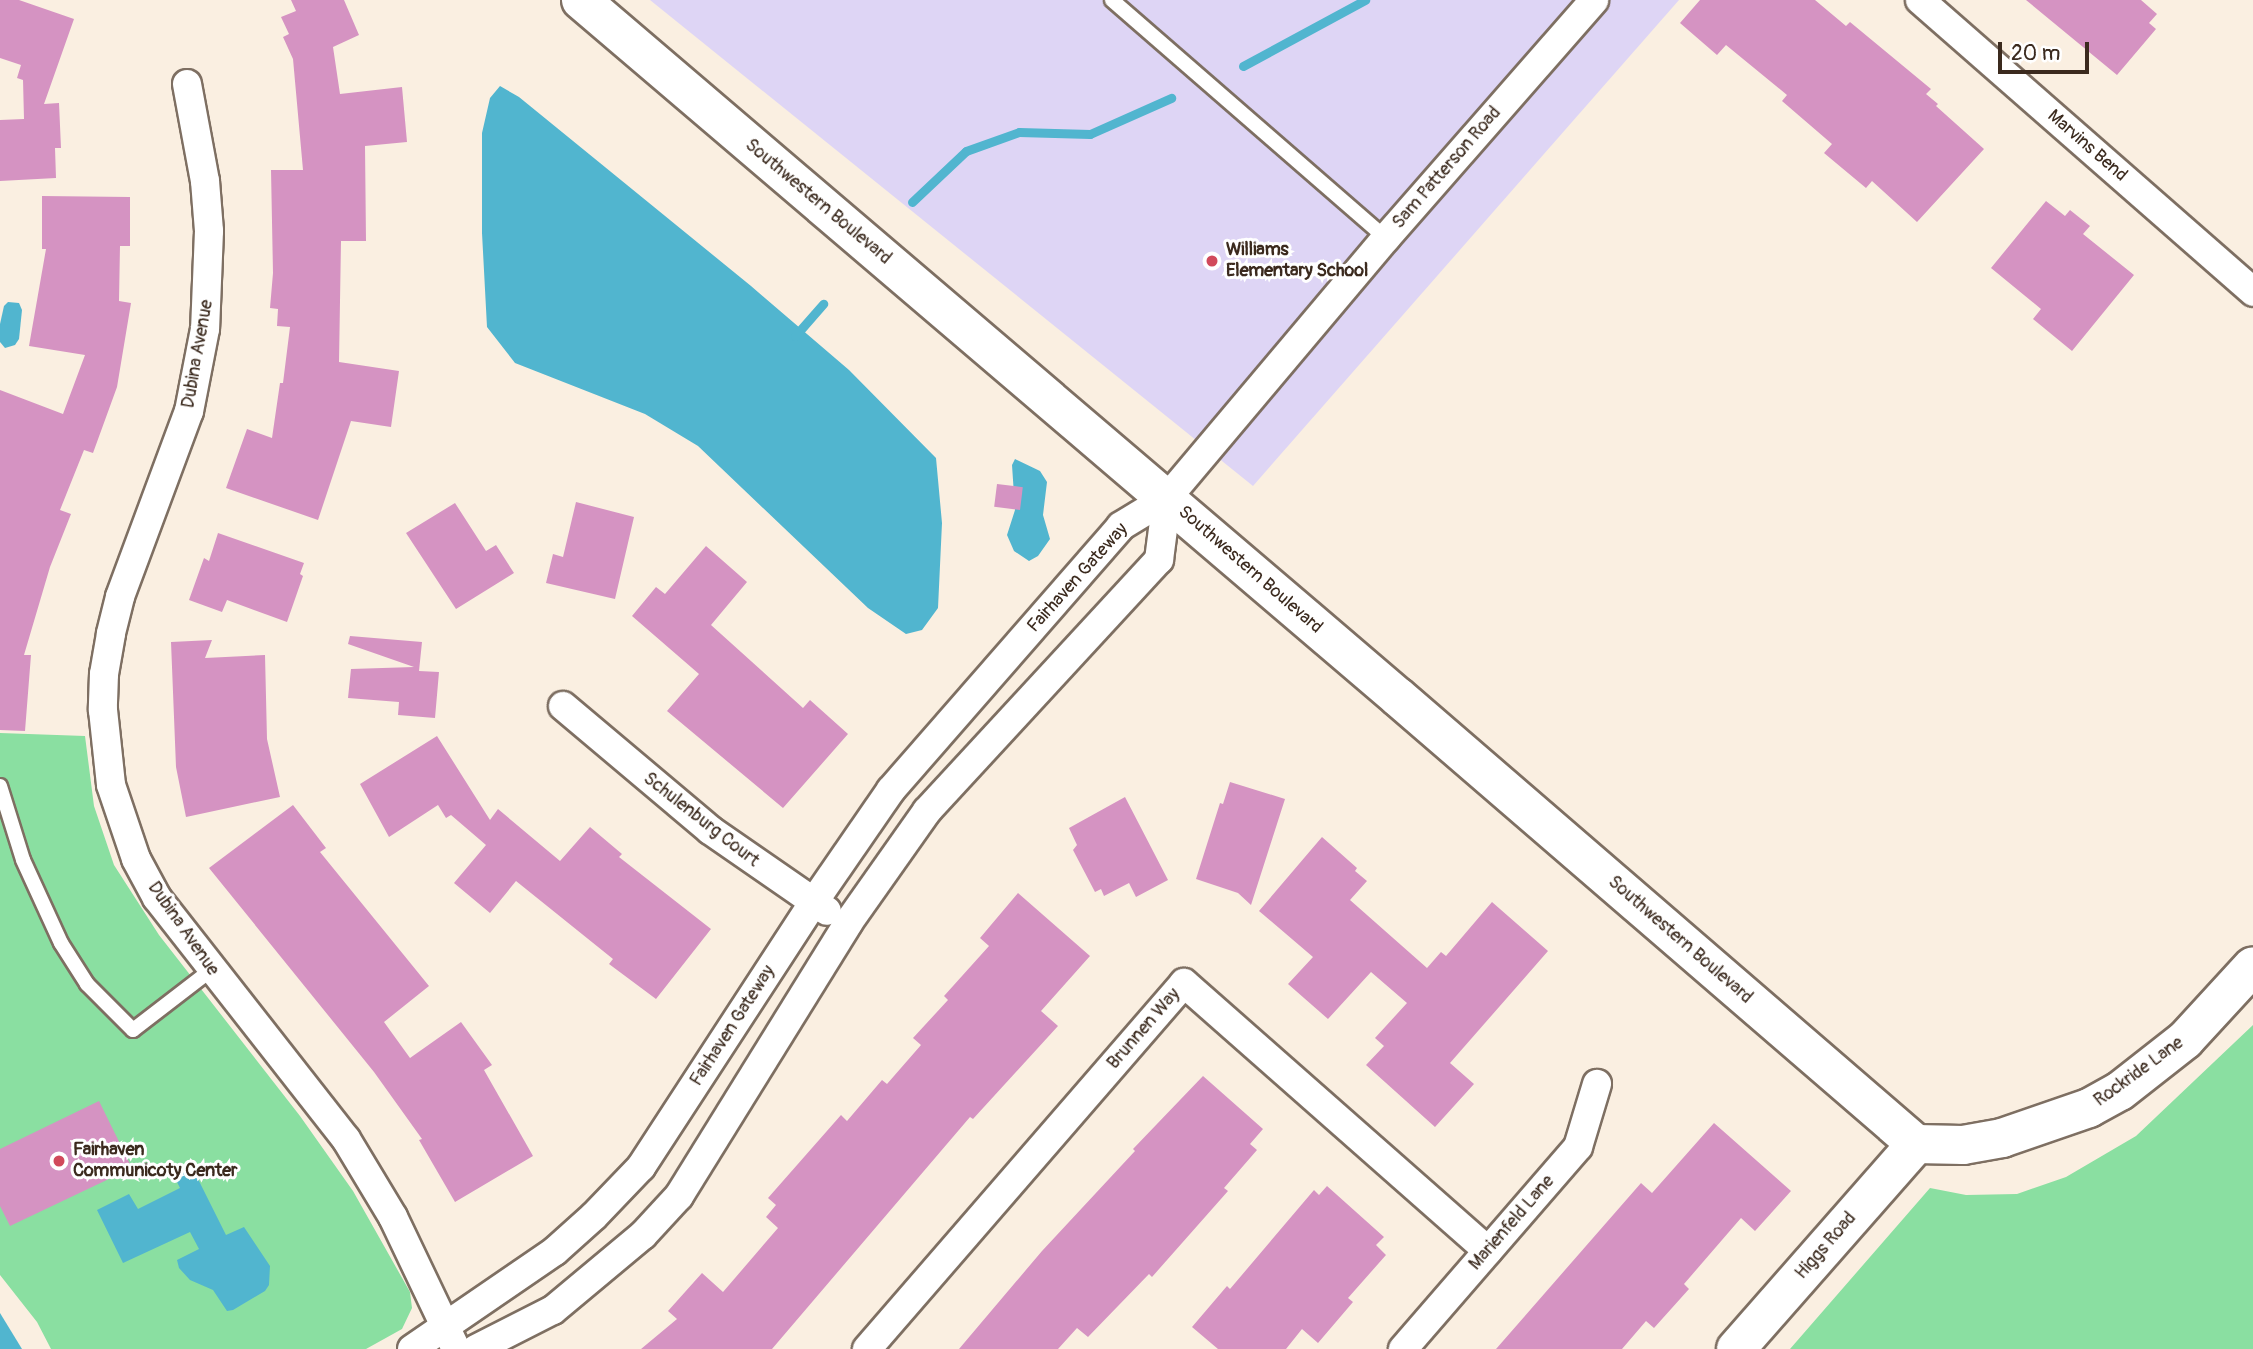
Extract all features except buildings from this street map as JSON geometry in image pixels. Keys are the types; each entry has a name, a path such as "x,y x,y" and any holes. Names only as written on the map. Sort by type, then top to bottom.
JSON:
{"street":[{"name":"Southwestern Boulevard","path":"581,0 1167,498 1916,1144"},
{"name":"Sam Patterson Road","path":"1167,498 1386,238 1594,0"},
{"name":"Marvins Bend","path":"1920,0 2253,292"},
{"name":"Dubina Avenue","path":"187,84 205,181 209,231 205,328 188,411 120,597 104,674 103,710 111,785 136,859 157,898 346,1139 393,1217 450,1337"},
{"name":"Fairhaven Gateway","path":"412,1349 450,1337 555,1251 594,1216 641,1167 813,903 891,790 1121,526 1167,498"},
{"path":"476,1349 553,1310 643,1235 679,1196 848,923 928,811 1159,559 1167,498"},
{"name":"Schulenburg Court","path":"563,706 710,830 813,903 848,923"},
{"name":"Rockride Lane","path":"1916,1144 1963,1145 2002,1138 2089,1108 2120,1091 2185,1040 2253,966"},
{"name":"Brunnen Way","path":"867,1349 1184,983 1488,1251"},
{"name":"Marienfeld Lane","path":"1403,1349 1578,1147 1597,1084"},
{"name":"Higgs Road","path":"1735,1349 1916,1144"}],"lane":[{"path":"1112,0 1386,238"},
{"path":"0,786 23,860 61,943 87,984 133,1030 211,970"}],"shaded area":[{"name":"Williams Elementary School","path":"650,0 1679,0 1253,486"}],"green space":[{"path":"0,733 85,736 94,806 114,865 159,935 300,1116 353,1191 410,1292 412,1308 402,1329 366,1349 51,1349 37,1322 0,1275"},
{"path":"2253,1025 2253,1349 1790,1349 1930,1188 1966,1195 2017,1194 2066,1177 2136,1136"}],"water":[{"path":"500,86 519,97 751,286 849,370 936,458 942,523 938,608 922,630 906,634 868,608 698,446 645,414 515,363 487,327 482,233 482,133 490,98"},
{"path":"8,302 19,303 22,310 19,339 15,345 5,348 0,342 0,324 4,306"},
{"path":"1015,459 1040,471 1047,482 1043,515 1050,539 1038,556 1029,561 1014,551 1007,535 1015,510 1012,465"},
{"path":"191,1165 226,1235 244,1227 270,1266 269,1285 265,1291 233,1310 227,1311 213,1290 190,1280 179,1268 177,1260 199,1249 190,1232 123,1263 97,1210 129,1194 138,1209 180,1188 173,1174"},
{"path":"0,1313 22,1349 0,1349"}],"waterway":[{"path":"1243,66 1365,0"},
{"path":"912,202 966,151 1019,132 1090,134 1171,98"},
{"path":"795,336 823,304"}],"place":[{"name":"Williams Elementary School","path":"1212,261"},
{"name":"Fairhaven Communicoty Center","path":"59,1161"}]}
